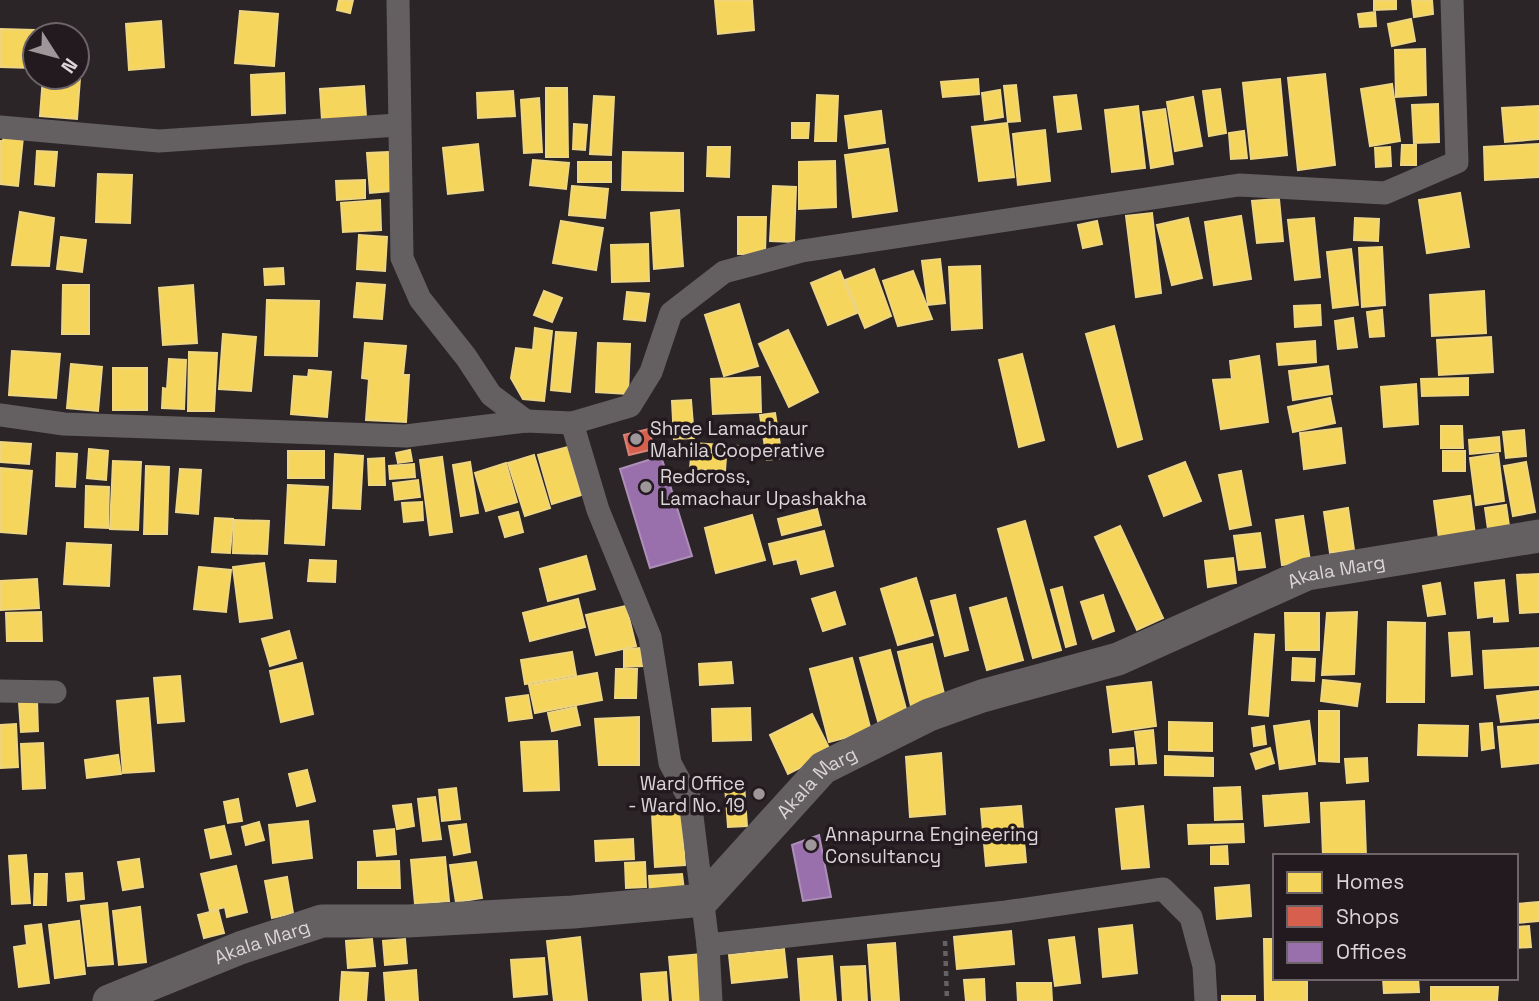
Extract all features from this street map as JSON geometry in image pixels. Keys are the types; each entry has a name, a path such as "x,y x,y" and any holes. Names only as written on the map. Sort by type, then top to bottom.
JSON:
{"main road":[{"name":"Akala Marg","path":"108,1001 240,947 322,921 408,921 573,912 703,900 823,768 929,715 982,696 1118,659 1307,574 1539,536"}],"street":[{"path":"398,0 401,258 420,299 467,357 491,394 526,421"},
{"path":"0,415 64,424 406,436 526,421 572,423 630,407 651,372 671,313 724,272 802,251 1239,185 1385,193 1457,162 1452,0"},
{"path":"0,127 159,141 398,125"},
{"path":"572,423 598,510 650,637 670,762 690,800 708,945 711,1001"},
{"path":"0,691 55,692"},
{"path":"708,945 944,919 1163,889 1191,917 1204,966 1206,1001"}],"path":[{"path":"944,919 947,1001"}],"building: Homes":[{"path":"339,0 353,0 350,13 337,10"},
{"path":"715,0 752,0 754,30 718,34"},
{"path":"1374,0 1396,0 1396,9 1374,10"},
{"path":"1412,0 1432,0 1433,14 1414,17"},
{"path":"240,11 278,14 274,66 235,63"},
{"path":"1375,12 1376,26 1360,27 1358,14"},
{"path":"1411,19 1415,41 1392,46 1388,24"},
{"path":"161,21 164,67 129,70 126,24"},
{"path":"0,29 21,30 21,68 0,67"},
{"path":"1425,49 1426,95 1396,97 1395,50"},
{"path":"284,73 285,113 252,115 251,75"},
{"path":"1325,74 1335,165 1298,170 1288,78"},
{"path":"978,79 979,94 943,97 941,82"},
{"path":"1280,79 1287,155 1251,159 1243,83"},
{"path":"1392,84 1400,141 1370,146 1361,89"},
{"path":"1016,85 1020,121 1008,122 1004,86"},
{"path":"364,86 366,117 322,120 320,89"},
{"path":"546,88 567,88 568,157 546,157"},
{"path":"1220,89 1226,133 1209,136 1203,91"},
{"path":"1000,90 1003,117 985,120 982,93"},
{"path":"42,91 79,91 77,119 40,116"},
{"path":"513,91 515,116 478,118 477,93"},
{"path":"817,95 838,96 836,141 815,141"},
{"path":"1076,95 1081,129 1058,132 1054,97"},
{"path":"594,96 614,97 611,155 590,154"},
{"path":"1193,97 1202,146 1175,151 1167,102"},
{"path":"539,98 542,152 524,153 521,100"},
{"path":"1438,104 1439,142 1414,143 1412,105"},
{"path":"1138,106 1145,168 1112,172 1105,110"},
{"path":"1539,106 1539,139 1505,142 1502,108"},
{"path":"1165,109 1173,164 1151,168 1143,112"},
{"path":"881,111 885,143 849,148 845,116"},
{"path":"792,123 809,123 808,138 792,138"},
{"path":"1007,123 1014,177 979,181 972,127"},
{"path":"574,124 587,125 585,150 573,149"},
{"path":"1045,130 1050,181 1018,185 1013,134"},
{"path":"1244,131 1247,158 1231,159 1229,133"},
{"path":"4,135 23,137 18,186 0,184 0,141 3,141"},
{"path":"478,144 483,190 448,194 443,148"},
{"path":"1539,144 1539,177 1485,180 1484,147"},
{"path":"1402,145 1416,145 1416,165 1401,165"},
{"path":"708,147 730,147 729,177 707,176"},
{"path":"1390,147 1391,166 1376,167 1375,148"},
{"path":"888,149 897,211 853,217 845,155"},
{"path":"37,151 57,152 54,186 35,184"},
{"path":"388,152 391,191 370,193 367,153"},
{"path":"623,152 683,153 683,191 622,190"},
{"path":"533,160 569,163 566,189 530,185"},
{"path":"835,161 836,207 799,209 799,162"},
{"path":"578,162 611,162 611,182 578,182"},
{"path":"98,174 132,175 130,223 96,222"},
{"path":"365,180 365,198 337,200 336,181"},
{"path":"572,186 608,189 605,218 569,215"},
{"path":"773,186 796,187 794,242 770,241"},
{"path":"1460,193 1469,247 1427,253 1419,200"},
{"path":"1279,199 1283,241 1257,243 1252,201"},
{"path":"380,200 381,230 343,232 341,203"},
{"path":"679,210 683,266 654,269 651,213"},
{"path":"20,212 54,218 49,266 12,265"},
{"path":"1152,213 1161,293 1136,297 1126,216"},
{"path":"1241,216 1251,279 1214,285 1205,222"},
{"path":"738,217 766,217 765,254 738,254"},
{"path":"1188,218 1202,278 1172,285 1157,225"},
{"path":"1314,218 1320,277 1295,280 1288,220"},
{"path":"1355,218 1379,219 1378,241 1354,240"},
{"path":"561,221 603,228 596,270 553,263"},
{"path":"1097,221 1102,244 1083,248 1078,225"},
{"path":"359,235 387,237 385,271 357,269"},
{"path":"61,237 86,240 82,272 57,269"},
{"path":"648,244 649,281 612,282 611,245"},
{"path":"1382,247 1385,305 1362,307 1359,248"},
{"path":"1351,249 1358,305 1333,308 1327,252"},
{"path":"940,259 945,303 928,305 922,261"},
{"path":"980,266 982,328 952,330 949,267"},
{"path":"283,268 284,284 265,285 264,269"},
{"path":"874,269 891,316 865,328 845,280"},
{"path":"840,271 857,313 828,325 811,283"},
{"path":"913,271 932,319 898,326 883,281"},
{"path":"357,283 385,285 382,319 354,317"},
{"path":"63,285 89,285 89,334 62,334"},
{"path":"193,285 197,343 163,345 159,288"},
{"path":"544,291 562,298 552,322 534,315"},
{"path":"1484,291 1486,333 1432,336 1430,295"},
{"path":"627,292 649,294 645,321 624,319"},
{"path":"267,300 319,301 317,356 265,355"},
{"path":"739,304 758,366 724,376 705,315"},
{"path":"1320,305 1321,325 1295,327 1294,306"},
{"path":"1382,310 1384,336 1370,337 1367,312"},
{"path":"1353,318 1357,347 1338,349 1335,321"},
{"path":"1114,326 1142,439 1118,447 1086,334"},
{"path":"535,328 552,331 544,401 523,399 511,378 516,348 533,350"},
{"path":"788,330 818,392 789,407 759,344"},
{"path":"556,332 576,333 570,392 551,390"},
{"path":"223,334 256,337 251,391 219,389"},
{"path":"1491,337 1493,372 1439,375 1437,340"},
{"path":"1315,341 1316,362 1279,365 1277,344"},
{"path":"365,343 406,346 403,375 409,375 406,422 366,420 369,379 362,378"},
{"path":"598,343 630,344 628,394 596,392"},
{"path":"12,351 60,354 56,398 9,395"},
{"path":"189,352 217,353 214,411 188,411"},
{"path":"1022,354 1044,440 1019,447 999,360"},
{"path":"1259,356 1268,422 1221,429 1213,380 1232,379 1230,361"},
{"path":"169,359 186,360 184,409 162,408 163,388 167,389"},
{"path":"71,364 102,367 98,411 67,408"},
{"path":"1328,366 1332,394 1293,400 1289,371"},
{"path":"113,368 147,368 147,410 113,410"},
{"path":"309,370 331,372 327,417 291,414 294,376 308,377"},
{"path":"760,377 761,412 713,414 711,379"},
{"path":"1468,378 1468,395 1422,396 1421,379"},
{"path":"1416,384 1418,424 1384,427 1381,387"},
{"path":"1330,398 1335,423 1293,432 1288,407"},
{"path":"691,400 694,438 674,439 672,401"},
{"path":"775,413 782,458 767,460 760,415"},
{"path":"1441,426 1462,426 1463,448 1441,448"},
{"path":"1341,428 1345,463 1304,469 1300,433"},
{"path":"1524,430 1526,456 1506,458 1503,432"},
{"path":"1499,437 1500,451 1470,454 1469,440"},
{"path":"0,442 31,444 29,464 0,462"},
{"path":"692,443 738,446 737,458 726,457 725,471 690,469"},
{"path":"568,447 581,495 552,504 538,455"},
{"path":"89,449 108,451 106,480 87,478"},
{"path":"410,450 412,461 398,463 396,453"},
{"path":"288,451 324,451 324,478 288,478"},
{"path":"1443,451 1465,451 1465,471 1443,471"},
{"path":"57,453 77,454 75,487 56,486"},
{"path":"335,454 363,456 360,509 333,508"},
{"path":"1498,454 1504,501 1476,505 1470,458"},
{"path":"534,455 550,508 525,516 508,463"},
{"path":"442,457 452,532 430,535 420,460"},
{"path":"384,458 385,485 369,485 368,459"},
{"path":"113,461 141,462 138,530 110,529"},
{"path":"470,462 478,513 461,516 453,465"},
{"path":"1185,462 1201,501 1164,516 1149,476"},
{"path":"1526,462 1535,512 1513,516 1504,466"},
{"path":"506,463 517,502 486,511 475,473"},
{"path":"414,464 415,477 390,479 389,466"},
{"path":"146,466 169,467 167,534 144,534"},
{"path":"0,468 32,471 26,534 0,532"},
{"path":"180,469 201,470 198,514 176,512"},
{"path":"1241,471 1251,525 1230,529 1219,475"},
{"path":"418,480 420,497 395,500 393,483"},
{"path":"288,485 328,487 324,545 285,543"},
{"path":"86,486 109,487 108,528 85,527"},
{"path":"1470,496 1475,535 1439,539 1434,501"},
{"path":"422,502 423,520 404,522 402,503"},
{"path":"1506,505 1509,526 1488,529 1485,508"},
{"path":"1348,508 1354,550 1330,553 1324,512"},
{"path":"817,509 821,525 782,535 778,519"},
{"path":"518,512 523,532 505,537 499,517"},
{"path":"752,515 765,560 716,573 705,528"},
{"path":"1303,516 1310,561 1282,565 1276,520"},
{"path":"215,518 233,519 230,553 212,552"},
{"path":"234,520 269,521 267,554 233,553"},
{"path":"1025,521 1061,650 1033,658 998,529"},
{"path":"1120,526 1163,618 1137,630 1095,537"},
{"path":"824,531 833,566 801,574 797,559 774,564 769,544"},
{"path":"1260,533 1265,567 1239,570 1234,536"},
{"path":"67,543 111,545 109,586 64,584"},
{"path":"586,556 595,589 548,601 540,569"},
{"path":"1233,558 1236,583 1208,587 1205,561"},
{"path":"310,560 336,561 335,582 308,581"},
{"path":"264,563 272,618 240,622 233,567"},
{"path":"199,567 231,570 226,612 194,609"},
{"path":"1539,574 1539,612 1520,613 1517,575"},
{"path":"916,578 933,635 898,645 881,589"},
{"path":"37,579 39,608 0,610 0,581"},
{"path":"1504,580 1508,621 1494,622 1494,616 1478,618 1475,583"},
{"path":"1440,583 1445,614 1428,616 1423,586"},
{"path":"1062,587 1076,644 1066,647 1051,590"},
{"path":"835,592 845,624 823,631 812,599"},
{"path":"955,595 968,650 945,656 931,601"},
{"path":"1103,595 1114,631 1093,639 1081,602"},
{"path":"1006,598 1023,660 987,670 970,608"},
{"path":"578,599 585,627 530,641 523,613"},
{"path":"626,606 636,646 596,655 586,615"},
{"path":"41,612 42,641 7,641 6,613"},
{"path":"1357,612 1354,674 1322,675 1327,613"},
{"path":"1285,613 1319,613 1319,650 1286,650"},
{"path":"1388,622 1425,623 1424,702 1387,702"},
{"path":"289,631 296,658 270,666 262,639"},
{"path":"1469,632 1472,674 1452,676 1449,633"},
{"path":"1255,634 1274,635 1268,716 1249,714"},
{"path":"932,644 946,702 912,710 898,652"},
{"path":"641,648 642,666 624,667 624,649"},
{"path":"1539,648 1539,685 1485,688 1483,651"},
{"path":"890,650 909,720 880,728 860,658"},
{"path":"572,652 576,675 525,684 521,660"},
{"path":"852,658 871,731 829,742 810,669"},
{"path":"1293,658 1315,659 1314,681 1292,680"},
{"path":"731,662 733,683 700,685 699,664"},
{"path":"302,663 313,714 281,722 270,671"},
{"path":"616,669 637,669 636,698 615,698"},
{"path":"597,673 602,700 535,713 529,685"},
{"path":"180,676 184,721 158,723 154,678"},
{"path":"1323,680 1360,684 1357,706 1321,701"},
{"path":"1151,682 1156,726 1113,732 1107,687"},
{"path":"1539,691 1539,718 1501,722 1497,696"},
{"path":"528,695 532,718 509,721 506,698"},
{"path":"148,698 154,771 123,773 117,701"},
{"path":"37,700 38,731 21,732 19,702"},
{"path":"576,707 580,725 552,731 548,713"},
{"path":"750,708 751,740 713,741 712,709"},
{"path":"1319,711 1339,711 1339,762 1319,761"},
{"path":"812,714 831,752 788,774 770,735"},
{"path":"639,717 639,765 599,765 595,719"},
{"path":"1309,721 1315,764 1280,769 1274,726"},
{"path":"1169,722 1212,723 1212,751 1169,750"},
{"path":"1492,723 1494,748 1482,750 1480,724"},
{"path":"16,724 18,767 0,768 0,725"},
{"path":"1539,724 1539,763 1502,767 1498,727"},
{"path":"1419,725 1468,726 1467,756 1418,755"},
{"path":"1264,726 1266,744 1254,746 1252,728"},
{"path":"1153,730 1156,763 1139,764 1135,732"},
{"path":"557,741 559,790 524,791 521,742"},
{"path":"43,743 45,788 23,789 21,744"},
{"path":"1133,748 1134,764 1111,765 1110,750"},
{"path":"1270,748 1274,763 1256,769 1251,754"},
{"path":"941,753 945,814 910,817 906,757"},
{"path":"118,755 121,774 87,778 85,760"},
{"path":"1165,756 1213,758 1213,776 1165,775"},
{"path":"1367,758 1368,781 1347,783 1345,759"},
{"path":"307,770 315,801 297,806 289,774"},
{"path":"744,784 747,826 728,827 725,785"},
{"path":"1240,787 1242,819 1215,820 1214,788"},
{"path":"456,788 460,819 442,821 439,790"},
{"path":"1307,793 1309,822 1265,826 1263,796"},
{"path":"435,797 441,839 423,841 418,799"},
{"path":"238,799 242,821 228,823 224,802"},
{"path":"1364,801 1366,854 1323,854 1321,803"},
{"path":"411,804 414,826 397,829 393,806"},
{"path":"1021,806 1026,862 986,866 981,809"},
{"path":"1143,806 1149,867 1122,869 1116,809"},
{"path":"681,812 685,865 655,867 652,814"},
{"path":"308,821 312,858 273,863 269,825"},
{"path":"259,822 264,840 246,845 242,827"},
{"path":"466,824 470,852 454,855 449,826"},
{"path":"1243,824 1244,842 1189,844 1188,825"},
{"path":"224,826 231,854 211,858 205,830"},
{"path":"394,829 396,854 377,856 374,831"},
{"path":"633,839 634,859 596,861 595,841"},
{"path":"1227,846 1228,864 1211,864 1211,847"},
{"path":"26,855 30,903 12,904 9,856"},
{"path":"445,857 449,901 415,904 411,860"},
{"path":"139,859 143,887 123,890 118,862"},
{"path":"399,861 400,888 358,888 358,862"},
{"path":"476,862 482,898 456,902 450,865"},
{"path":"645,862 646,887 626,888 625,863"},
{"path":"236,866 247,912 227,917 225,907 210,911 201,874"},
{"path":"82,873 84,899 68,901 66,874"},
{"path":"35,874 47,874 46,905 34,905"},
{"path":"682,874 684,890 650,893 649,876"},
{"path":"287,877 293,913 272,918 265,881"},
{"path":"1249,885 1251,916 1217,919 1215,888"},
{"path":"1539,902 1539,921 1518,923 1518,904"},
{"path":"107,903 113,964 88,966 81,906"},
{"path":"140,907 146,962 119,965 113,911"},
{"path":"218,910 224,933 204,938 198,915"},
{"path":"79,921 85,974 55,978 49,925"},
{"path":"41,924 49,983 19,987 14,947 27,945 25,926"},
{"path":"1132,925 1137,973 1103,977 1099,929"},
{"path":"1529,926 1531,947 1518,948 1518,927"},
{"path":"1011,931 1014,964 957,969 954,937"},
{"path":"580,937 587,1001 554,1001 547,941"},
{"path":"1074,937 1080,983 1055,986 1049,940"},
{"path":"372,939 375,966 348,968 346,941"},
{"path":"405,939 407,963 385,965 383,941"},
{"path":"1264,939 1273,939 1273,980 1307,980 1307,1001 1265,1001"},
{"path":"895,943 899,1001 872,1001 868,945"},
{"path":"784,949 787,977 732,983 729,955"},
{"path":"702,954 707,1001 673,1001 669,957"},
{"path":"832,956 836,1001 801,1001 798,959"},
{"path":"544,958 547,994 514,997 511,960"},
{"path":"865,966 867,1001 843,1001 841,967"},
{"path":"416,970 418,1001 386,1001 384,973"},
{"path":"342,972 368,973 366,1001 340,1001"},
{"path":"666,972 668,1001 643,1001 641,974"},
{"path":"984,979 985,1001 966,1001 964,980"},
{"path":"1383,980 1418,980 1419,992 1384,993"},
{"path":"1017,983 1051,983 1052,1001 1018,1001"},
{"path":"1431,987 1498,987 1497,1001 1431,1001"},
{"path":"1222,996 1255,996 1255,1001 1222,1001"}],"building: Shops":[{"path":"649,429 654,449 629,455 624,435"}],"building: Offices":[{"path":"661,456 692,556 650,568 620,469"},
{"path":"819,835 831,897 803,901 792,845"}],"place":[{"name":"Shree Lamachaur Mahila Cooperative","path":"636,439"},
{"name":"Redcross, Lamachaur Upashakha","path":"646,487"},
{"name":"Ward Office - Ward No. 19","path":"759,794"},
{"name":"Annapurna Engineering Consultancy","path":"811,845"}]}
